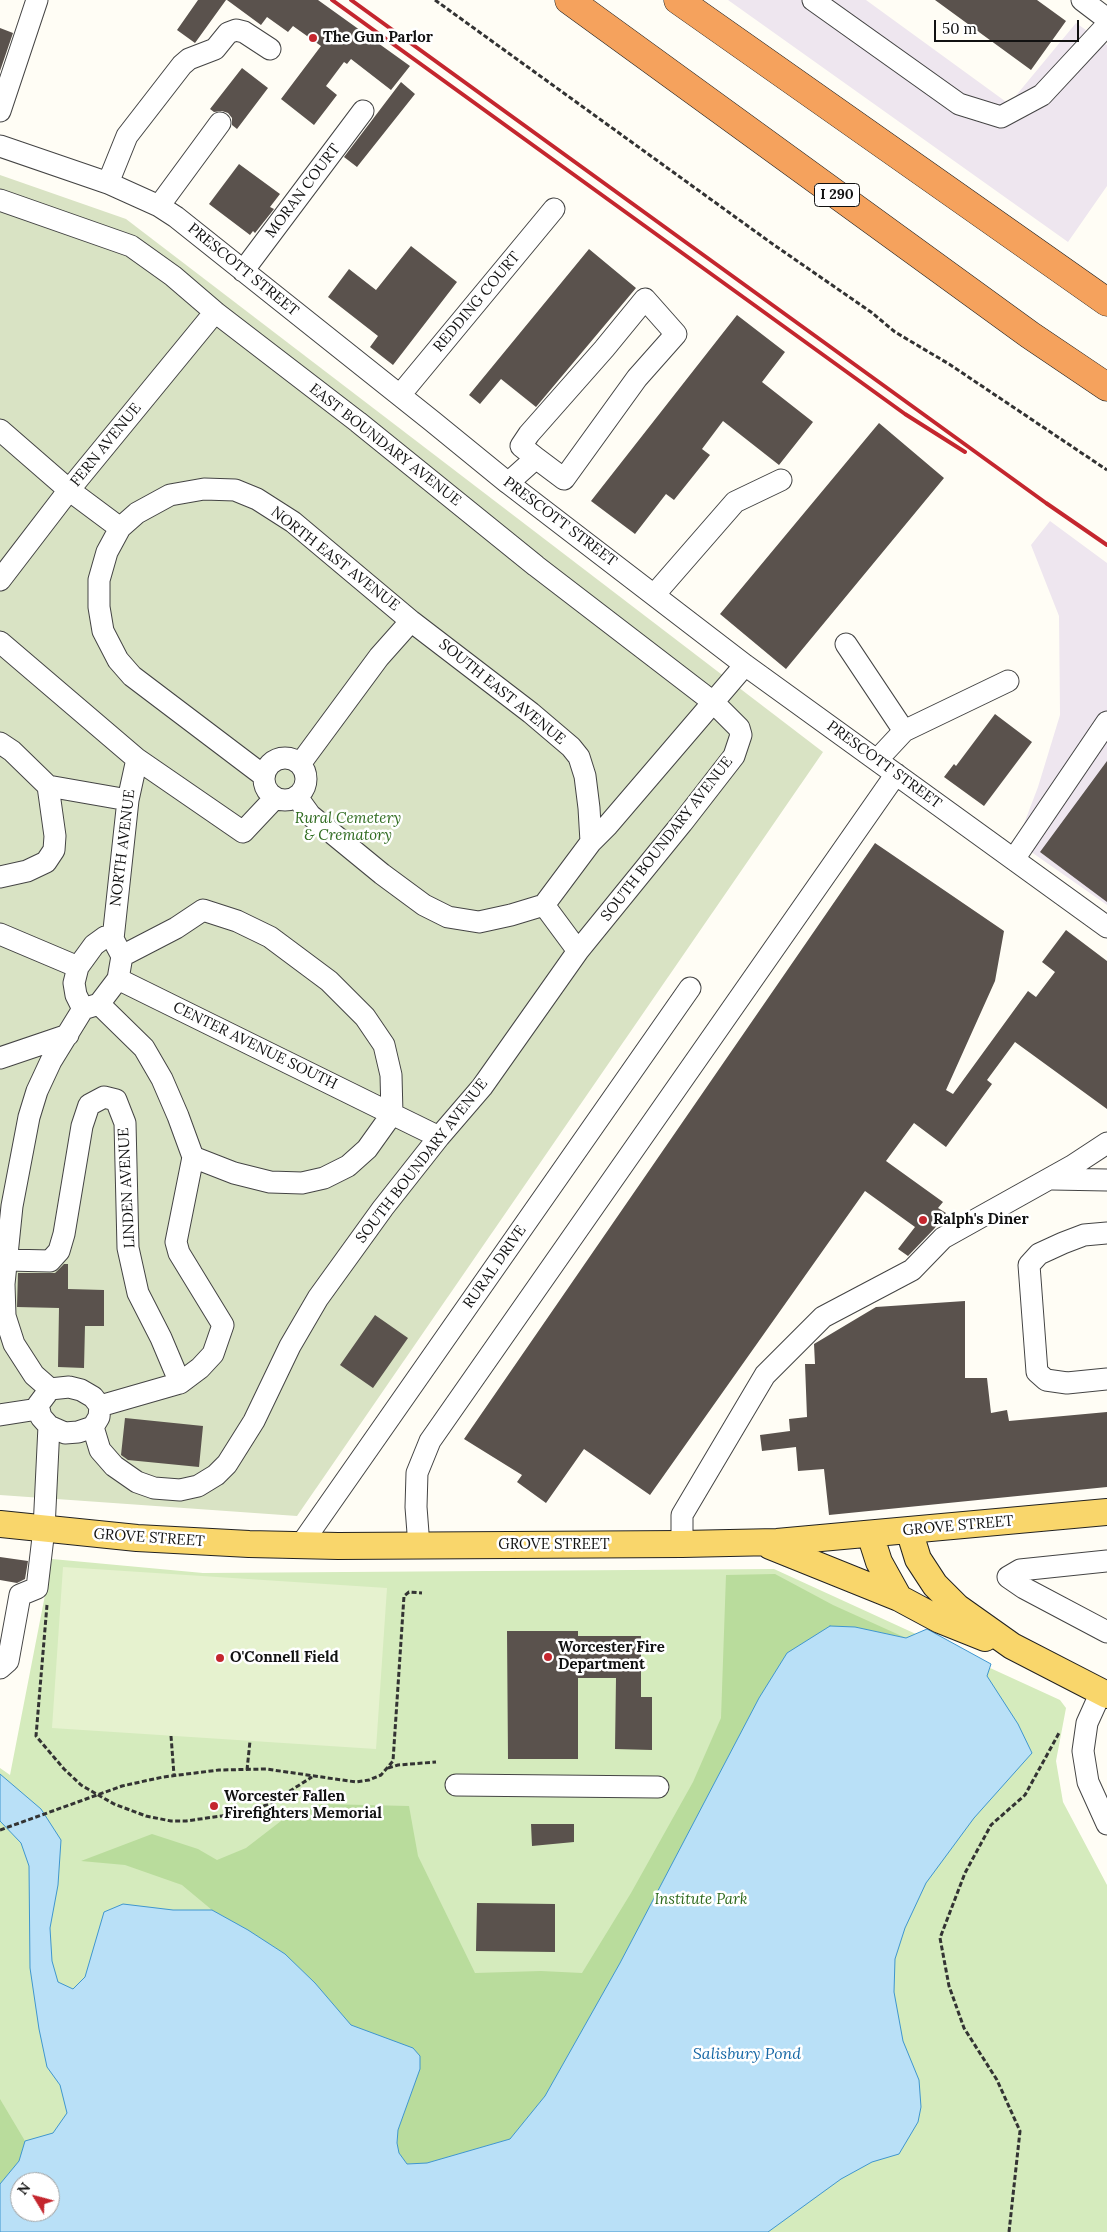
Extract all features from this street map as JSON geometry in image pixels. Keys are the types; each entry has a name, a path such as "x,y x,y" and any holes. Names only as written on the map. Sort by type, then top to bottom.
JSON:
{"highway":[{"name":"I 290","path":"569,0 1030,335 1107,387"},
{"path":"678,0 899,158 1107,302"}],"main road":[{"name":"GROVE STREET","path":"0,1524 146,1539 300,1546 682,1544 762,1542 870,1534 1107,1512"},
{"path":"909,1530 918,1560 935,1585 957,1607 1012,1646 1104,1694"},
{"path":"870,1534 879,1562 899,1598"},
{"path":"762,1542 899,1598 966,1632 1012,1646"}],"street":[{"path":"0,111 37,0"},
{"path":"813,0 959,104 1001,117 1042,96 1107,26"},
{"path":"1082,0 1107,19"},
{"path":"108,183 127,136 182,65 190,59 215,49 228,33 236,30 244,32 270,49"},
{"name":"MORAN COURT","path":"243,271 363,111"},
{"path":"159,206 220,123"},
{"name":"PRESCOTT STREET","path":"0,146 108,183 159,206 194,231 508,483 745,666 1107,927"},
{"name":"EAST BOUNDARY AVENUE","path":"0,200 131,246 173,276 215,312 358,422 536,566 713,702 739,728 741,735"},
{"name":"REDDING COURT","path":"400,395 554,209"},
{"path":"645,299 676,334 637,378 564,479 536,458 521,446 529,434 645,299"},
{"name":"FERN AVENUE","path":"0,580 69,490 215,312"},
{"path":"0,430 69,490 120,528 107,552 99,580 99,607 103,631 118,660 132,676 264,776"},
{"path":"508,483 536,458"},
{"path":"654,595 735,502 781,480"},
{"name":"NORTH EAST AVENUE","path":"120,528 137,513 170,495 204,488 236,490 257,499 293,522 412,620"},
{"path":"300,764 374,664 412,620"},
{"name":"SOUTH EAST AVENUE","path":"412,620 532,713 571,747 579,757 585,776 591,842"},
{"path":"0,642 137,759 243,832 275,798"},
{"path":"846,644 904,731"},
{"path":"297,796 310,815 382,874 424,905 448,917 478,922 511,915 544,905 591,842 608,825 745,666"},
{"path":"877,760 904,731 1008,681"},
{"path":"1014,859 1107,722"},
{"name":"SOUTH BOUNDARY AVENUE","path":"93,1427 100,1450 114,1466 137,1482 154,1488 180,1490 198,1486 216,1475 227,1464 242,1442 290,1346 318,1298 383,1208 439,1137 482,1087 578,950 734,756 741,735"},
{"path":"0,743 12,751 48,786 128,800"},
{"path":"283,758 292,759 300,764 306,774 305,787 297,796 286,800 275,798 266,788 264,776 268,767 275,761 283,758"},
{"name":"NORTH AVENUE","path":"118,979 117,947 128,800 137,759"},
{"path":"419,1546 416,1507 417,1473 430,1441 896,774"},
{"path":"0,877 27,870 46,862 54,850 56,836 48,786"},
{"path":"544,905 578,950"},
{"path":"100,1406 180,1384 200,1368 213,1354 223,1325 179,1253 176,1242 193,1157 162,1079 144,1048 76,996 74,983 78,967 94,945 105,937 117,947 176,928 204,910 237,920 270,937 329,981 365,1017 384,1045 391,1075 392,1114 372,1143 348,1166 324,1178 302,1183 270,1182 234,1173 193,1157"},
{"path":"0,934 78,967"},
{"path":"50,1389 34,1375 14,1344 5,1316 4,1284 7,1260 4,1201 19,1160 36,1091 68,1035 91,1006 118,979"},
{"name":"CENTER AVENUE SOUTH","path":"118,979 439,1137"},
{"name":"RURAL DRIVE","path":"300,1546 690,988"},
{"path":"0,1058 68,1035"},
{"name":"LINDEN AVENUE","path":"7,1260 50,1261 59,1251 64,1234 82,1126 89,1105 104,1096 116,1100 125,1123 128,1248 138,1292 161,1338 180,1384"},
{"path":"682,1544 682,1515 765,1375 823,1317 912,1270 943,1238 1049,1179 1107,1143"},
{"path":"1049,1179 1107,1180"},
{"path":"1107,1233 1084,1235 1063,1243 1039,1254 1029,1265 1037,1372 1046,1380 1067,1383 1107,1379"},
{"path":"0,1414 44,1417 65,1432 78,1432 93,1427 99,1417 100,1406 93,1398 81,1390 69,1387 50,1389 40,1402 44,1417 44,1529 37,1588 20,1595 8,1661 0,1668"},
{"path":"1107,1561 1020,1570 1010,1574 1008,1577 1024,1588 1107,1632"},
{"path":"1104,1694 1088,1724 1083,1751 1088,1782 1107,1824"},
{"path":"456,1785 658,1787"}],"path":[{"path":"435,0 774,245 871,312 895,332 949,364 1107,470"},
{"path":"0,1830 122,1786 174,1775 266,1770 356,1782 369,1780 381,1775 393,1760 404,1596 409,1592 422,1593"},
{"path":"47,1597 36,1736 64,1769 82,1785 98,1795 146,1816 171,1821 186,1821 249,1812 271,1803 312,1776"},
{"path":"1009,2232 1020,2131 997,2080 964,2028 949,1986 940,1938 965,1872 991,1825 1025,1795 1059,1733"},
{"path":"171,1736 174,1775"},
{"path":"247,1770 250,1741"},
{"path":"388,1768 398,1765 436,1762"}],"shaded area":[{"path":"728,0 866,0 1009,104 1076,23 1107,45 1107,186 1068,242"},
{"path":"1050,521 1107,563 1107,905 1017,842 1038,787 1060,715 1059,616 1031,545"}],"green space":[{"name":"Rural Cemetery & Crematory","path":"0,175 126,219 823,752 297,1516 0,1495"},
{"name":"Institute Park","path":"52,1559 203,1573 774,1569 1060,1700 1066,1708 1056,1761 1063,1802 1107,1885 1107,2232 0,2232 0,1768 10,1775"},
{"name":"O'Connell Field","path":"63,1567 387,1588 376,1749 52,1728"},
{"path":"775,1574 833,1605 906,1638 855,1627 787,1653 759,1698 620,1963 545,2096 510,2139 427,2163 407,2164 399,2153 397,2143 398,2130 420,2069 364,2030 351,2025 315,1983 285,1954 212,1910 182,1885 125,1865 81,1861 152,1834 198,1849 217,1860 246,1848 281,1821 322,1804 409,1806 418,1856 475,1973 541,1971 582,1973 631,1893 693,1782 721,1718 726,1575"},
{"path":"0,2099 25,2141 19,2161 0,2184"}],"water":[{"name":"Salisbury Pond","path":"830,1626 855,1627 906,1638 927,1629 991,1664 987,1676 1018,1724 1032,1753 974,1818 926,1883 905,1928 895,1959 894,1992 903,2041 919,2080 921,2107 918,2122 899,2154 872,2162 841,2179 768,2232 0,2232 0,2184 19,2161 25,2141 53,2133 67,2113 60,2085 47,2067 39,2029 30,1968 29,1866 21,1843 0,1821 0,1774 41,1809 61,1840 58,1885 50,1928 52,1961 58,1982 73,1989 85,1977 104,1912 123,1904 173,1910 212,1910 285,1954 315,1983 351,2025 413,2048 420,2056 420,2069 398,2130 397,2143 399,2153 407,2164 427,2163 510,2139 545,2096 620,1963 759,1698 787,1653"}],"building":[{"path":"198,0 226,0 195,43 177,30"},
{"path":"227,0 318,0 410,66 391,90 351,59 347,64 344,62 326,86 337,95 314,125 281,99 321,46 293,26 288,32 267,17 261,25"},
{"path":"935,0 1037,0 1066,21 1031,70"},
{"path":"0,28 13,33 0,71"},
{"path":"242,68 268,88 237,129 232,125 232,118 228,113 222,111 214,112 210,109"},
{"path":"401,82 415,94 357,167 344,157"},
{"path":"239,164 280,194 270,207 274,209 255,233 253,231 250,235 209,204"},
{"path":"411,246 457,282 393,365 370,347 378,336 328,297 349,269 376,290"},
{"path":"589,249 636,288 536,407 501,379 480,404 469,395"},
{"path":"737,315 785,352 762,382 813,422 779,465 723,421 702,449 710,455 674,500 666,494 635,534 591,501"},
{"path":"879,423 944,478 786,669 720,614"},
{"path":"995,714 1032,742 984,806 944,777 954,764 956,766"},
{"path":"1107,761 1107,902 1040,852"},
{"path":"875,843 1004,931 995,981 946,1090 953,1094 1028,991 1036,997 1055,972 1042,962 1066,930 1107,961 1107,1109 1015,1042 987,1080 992,1084 946,1147 914,1123 886,1161 943,1202 938,1208 946,1213 934,1229 908,1256 898,1249 915,1227 865,1191 650,1495 584,1449 546,1503 517,1482 522,1475 464,1439"},
{"path":"64,1264 68,1264 68,1289 104,1290 104,1326 85,1326 84,1368 58,1367 59,1308 17,1307 18,1273 55,1273"},
{"path":"965,1301 965,1378 987,1378 991,1413 1007,1410 1009,1421 1107,1412 1107,1487 829,1515 824,1469 798,1471 796,1447 762,1451 760,1435 790,1431 789,1419 807,1417 805,1364 815,1364 814,1344 876,1307"},
{"path":"375,1315 408,1338 373,1388 340,1365"},
{"path":"125,1418 203,1426 199,1467 128,1460 121,1455"},
{"path":"0,1557 28,1561 25,1579 17,1583 0,1580"},
{"path":"507,1631 578,1631 578,1636 641,1636 641,1697 652,1697 652,1750 615,1749 616,1678 578,1678 578,1759 508,1759"},
{"path":"531,1824 574,1824 574,1842 532,1846"},
{"path":"477,1903 555,1904 555,1952 476,1951"}],"railway":[{"path":"332,0 905,414 965,452"},
{"path":"351,0 1046,503 1107,545"}],"place":[{"name":"The Gun Parlor","path":"313,38"},
{"name":"Ralph's Diner","path":"923,1220"},
{"name":"Worcester Fire Department","path":"548,1657"},
{"name":"O'Connell Field","path":"220,1658"},
{"name":"Worcester Fallen Firefighters Memorial","path":"214,1806"}]}
